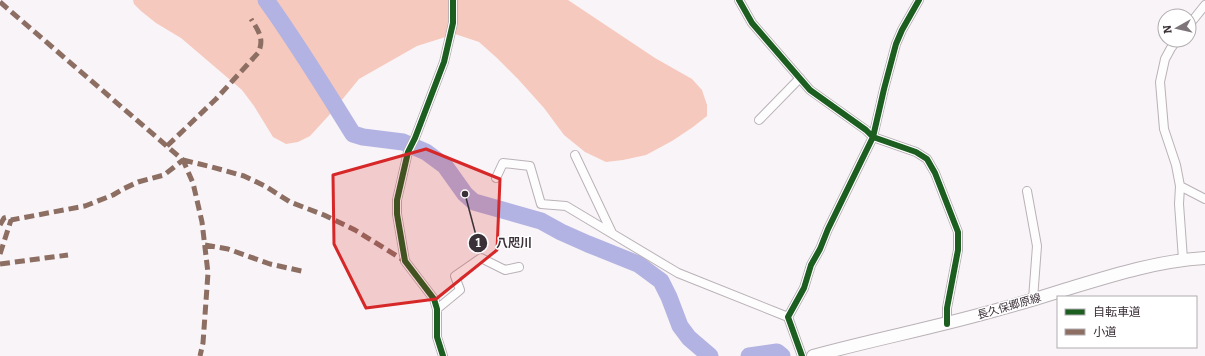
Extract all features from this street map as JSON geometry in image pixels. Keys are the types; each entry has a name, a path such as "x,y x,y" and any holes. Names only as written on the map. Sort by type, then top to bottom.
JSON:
{"main road":[{"name":"長久保郷原線","path":"813,356 849,346 947,324 1152,264 1183,259 1205,258"}],"street":[{"path":"443,356 437,337 437,309 434,299 405,260 397,214 397,200 408,152 415,138 444,62 453,23 453,0"},
{"path":"739,0 752,23 810,90 866,130 873,137 916,152 927,159 936,173 958,232 958,250 947,308 947,324"},
{"path":"788,317 804,288 811,265 873,137 896,44 902,30 920,0"},
{"path":"1197,15 1205,5"},
{"path":"1171,48 1165,59 1160,82 1164,129 1176,165 1180,186 1179,204 1183,259"},
{"path":"759,120 800,78"},
{"path":"575,155 613,234"},
{"path":"496,178 503,162 530,166 541,204 566,206 678,273 788,317 802,356"},
{"path":"1180,186 1205,199"},
{"path":"1028,191 1036,246 1033,299"},
{"path":"437,309 460,290 455,276 481,258 505,270 519,267"}],"highlighted area":[{"path":"426,149 500,179 497,250 436,299 366,308 334,244 333,175"}],"shaded area":[{"path":"133,0 568,0 655,58 692,79 702,90 707,105 707,116 672,141 646,155 606,162 585,152 564,135 544,108 518,79 479,42 455,34 417,46 359,79 310,136 298,142 286,144 273,137 254,106 242,90 181,38 156,23 141,11 134,4"}],"waterway":[{"path":"266,0 300,49 353,134 363,137 403,142 426,152 445,166 465,194 474,202 541,221 588,244 638,264 661,281 680,326 689,338 710,356"},
{"path":"749,356 777,352 782,356"}],"marked path":[{"path":"0,2 183,160 193,183 202,222 208,273 203,343 200,356"},
{"path":"167,146 216,99 258,53 261,39 251,19"},
{"path":"183,160 244,176 265,186 290,202 324,215 355,230 405,261"},
{"path":"0,225 4,218 8,217 11,220 85,206 113,195 138,182 164,175 183,160"},
{"path":"0,254 11,220"},
{"path":"205,245 228,249 270,264 306,272"},
{"path":"0,264 68,255"}],"cycle path":[{"path":"443,356 437,337 437,309 434,299 405,261 397,214 397,200 408,152 415,138 444,62 453,23 453,0"},
{"path":"739,0 752,23 810,90 866,130 873,137 916,152 927,159 935,173 958,232 958,250 947,308 947,324"},
{"path":"802,356 788,317 804,288 811,265 873,137 896,44 919,0"}],"place":[{"name":"八咫川","path":"465,194"}]}
